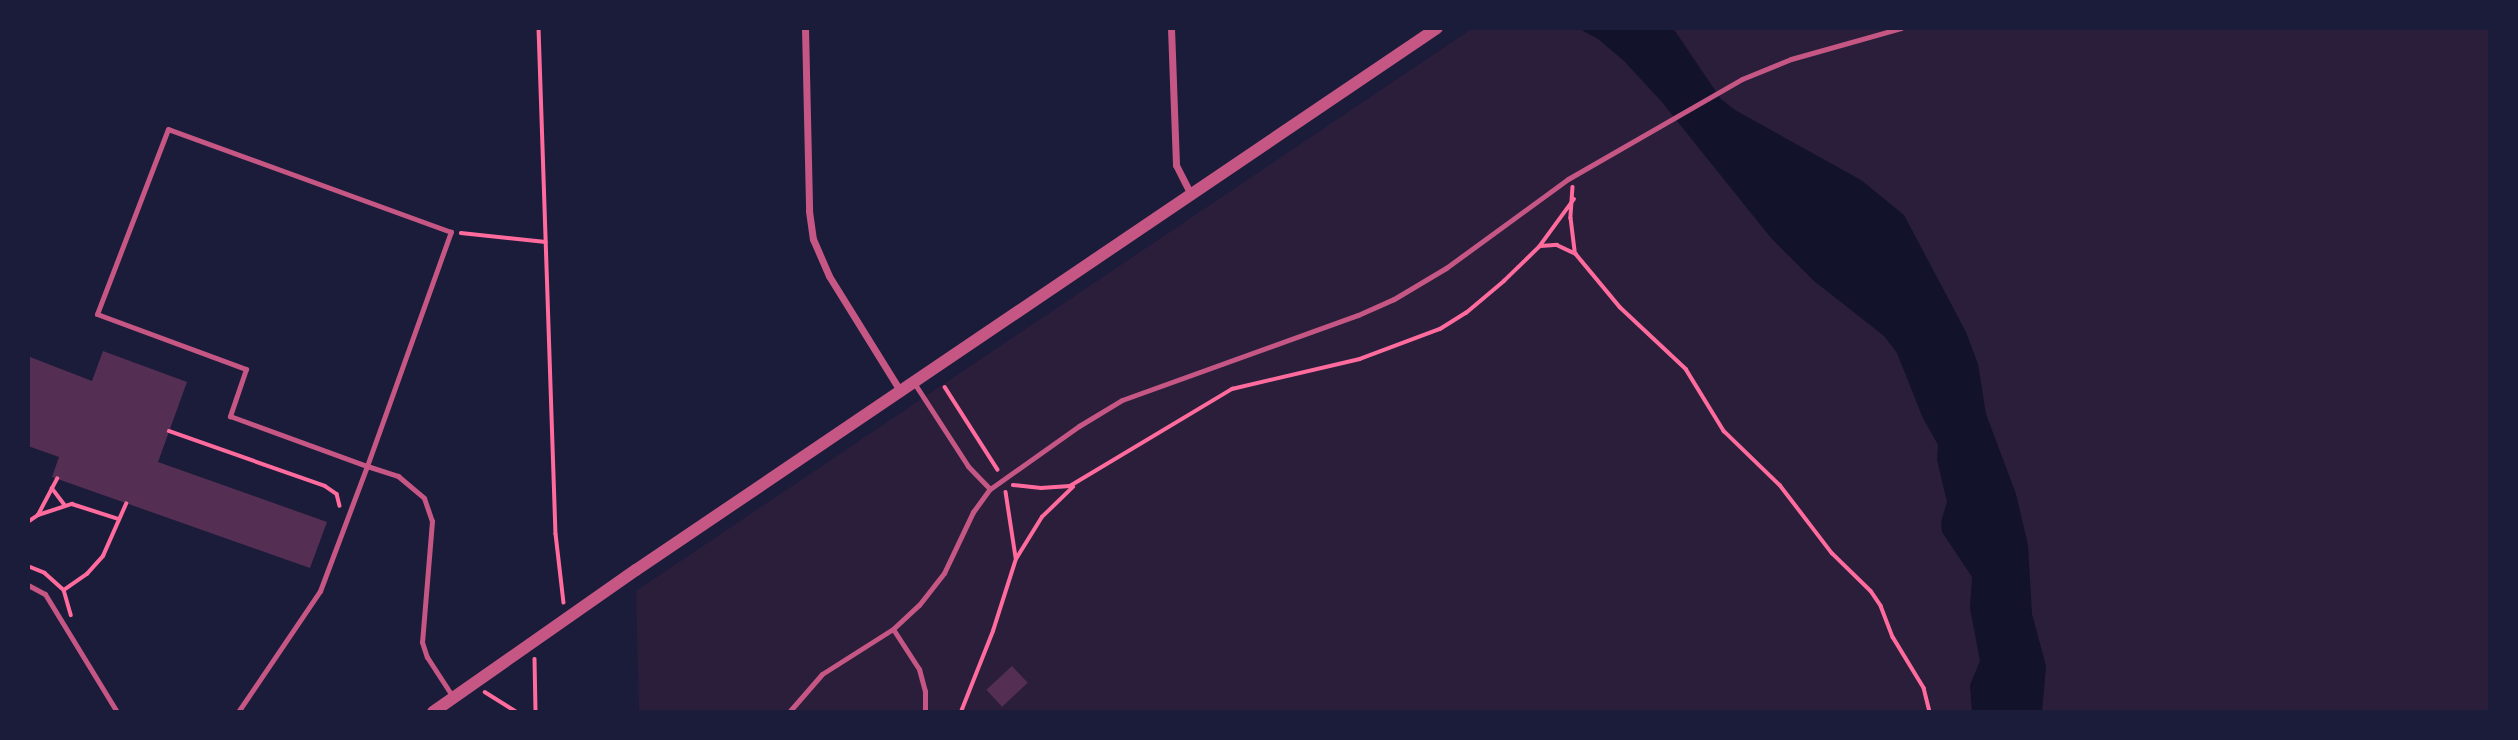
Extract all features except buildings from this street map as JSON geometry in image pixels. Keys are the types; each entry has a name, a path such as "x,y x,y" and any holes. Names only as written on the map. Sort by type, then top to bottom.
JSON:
{"street":[{"path":"805,28 809,211 813,239 829,276 901,392"},
{"path":"1171,28 1176,165 1191,196"},
{"path":"433,712 635,570 1437,28"}],"lane":[{"path":"789,712 822,674 893,629 933,590 954,555 973,512 990,489 1122,400 1358,315 1394,299 1446,268 1568,178 1729,86 1791,59 1901,28"},
{"path":"238,712 320,591 367,466 451,232 168,128 97,314 246,369 230,416 367,466 398,476 424,498 432,521 422,642 427,657 453,697"},
{"path":"914,383 968,466 990,489"},
{"path":"28,585 46,594 117,712"},
{"path":"893,629 913,657 923,679 925,712"}],"path":[{"path":"539,28 556,534 566,618"},
{"path":"1568,178 1574,199 1572,226 1576,254"},
{"path":"961,712 993,631 1016,559 1029,535 1052,504 1081,481 1144,440 1232,389 1360,359 1440,329 1479,303 1539,247 1574,199"},
{"path":"451,232 546,242"},
{"path":"1539,247 1557,245 1576,254 1627,314 1686,369 1724,431 1780,485 1832,553 1871,591 1881,606 1893,637 1924,688 1930,712"},
{"path":"945,387 1004,479 1016,559"},
{"path":"169,431 325,486 337,494 340,509"},
{"path":"38,515 57,479"},
{"path":"1004,479 1014,485 1041,488 1058,488 1081,481"},
{"path":"52,488 65,505"},
{"path":"64,590 87,574 103,556 126,504"},
{"path":"28,522 38,515 65,505 90,508 119,519"},
{"path":"535,654 536,712"},
{"path":"472,684 517,712"}],"shaded area":[{"path":"1473,28 2490,28 2490,712 639,712 636,591"},
{"path":"1578,28 1673,28 1721,99 1735,110 1861,180 1904,215 1966,332 1978,364 1986,414 2016,494 2028,545 2032,614 2046,666 2042,712 1972,712 1970,685 1980,661 1970,608 1972,577 1942,532 1941,522 1947,502 1937,460 1938,445 1922,416 1897,353 1884,336 1814,281 1771,238 1661,101 1624,61 1598,39"}]}
